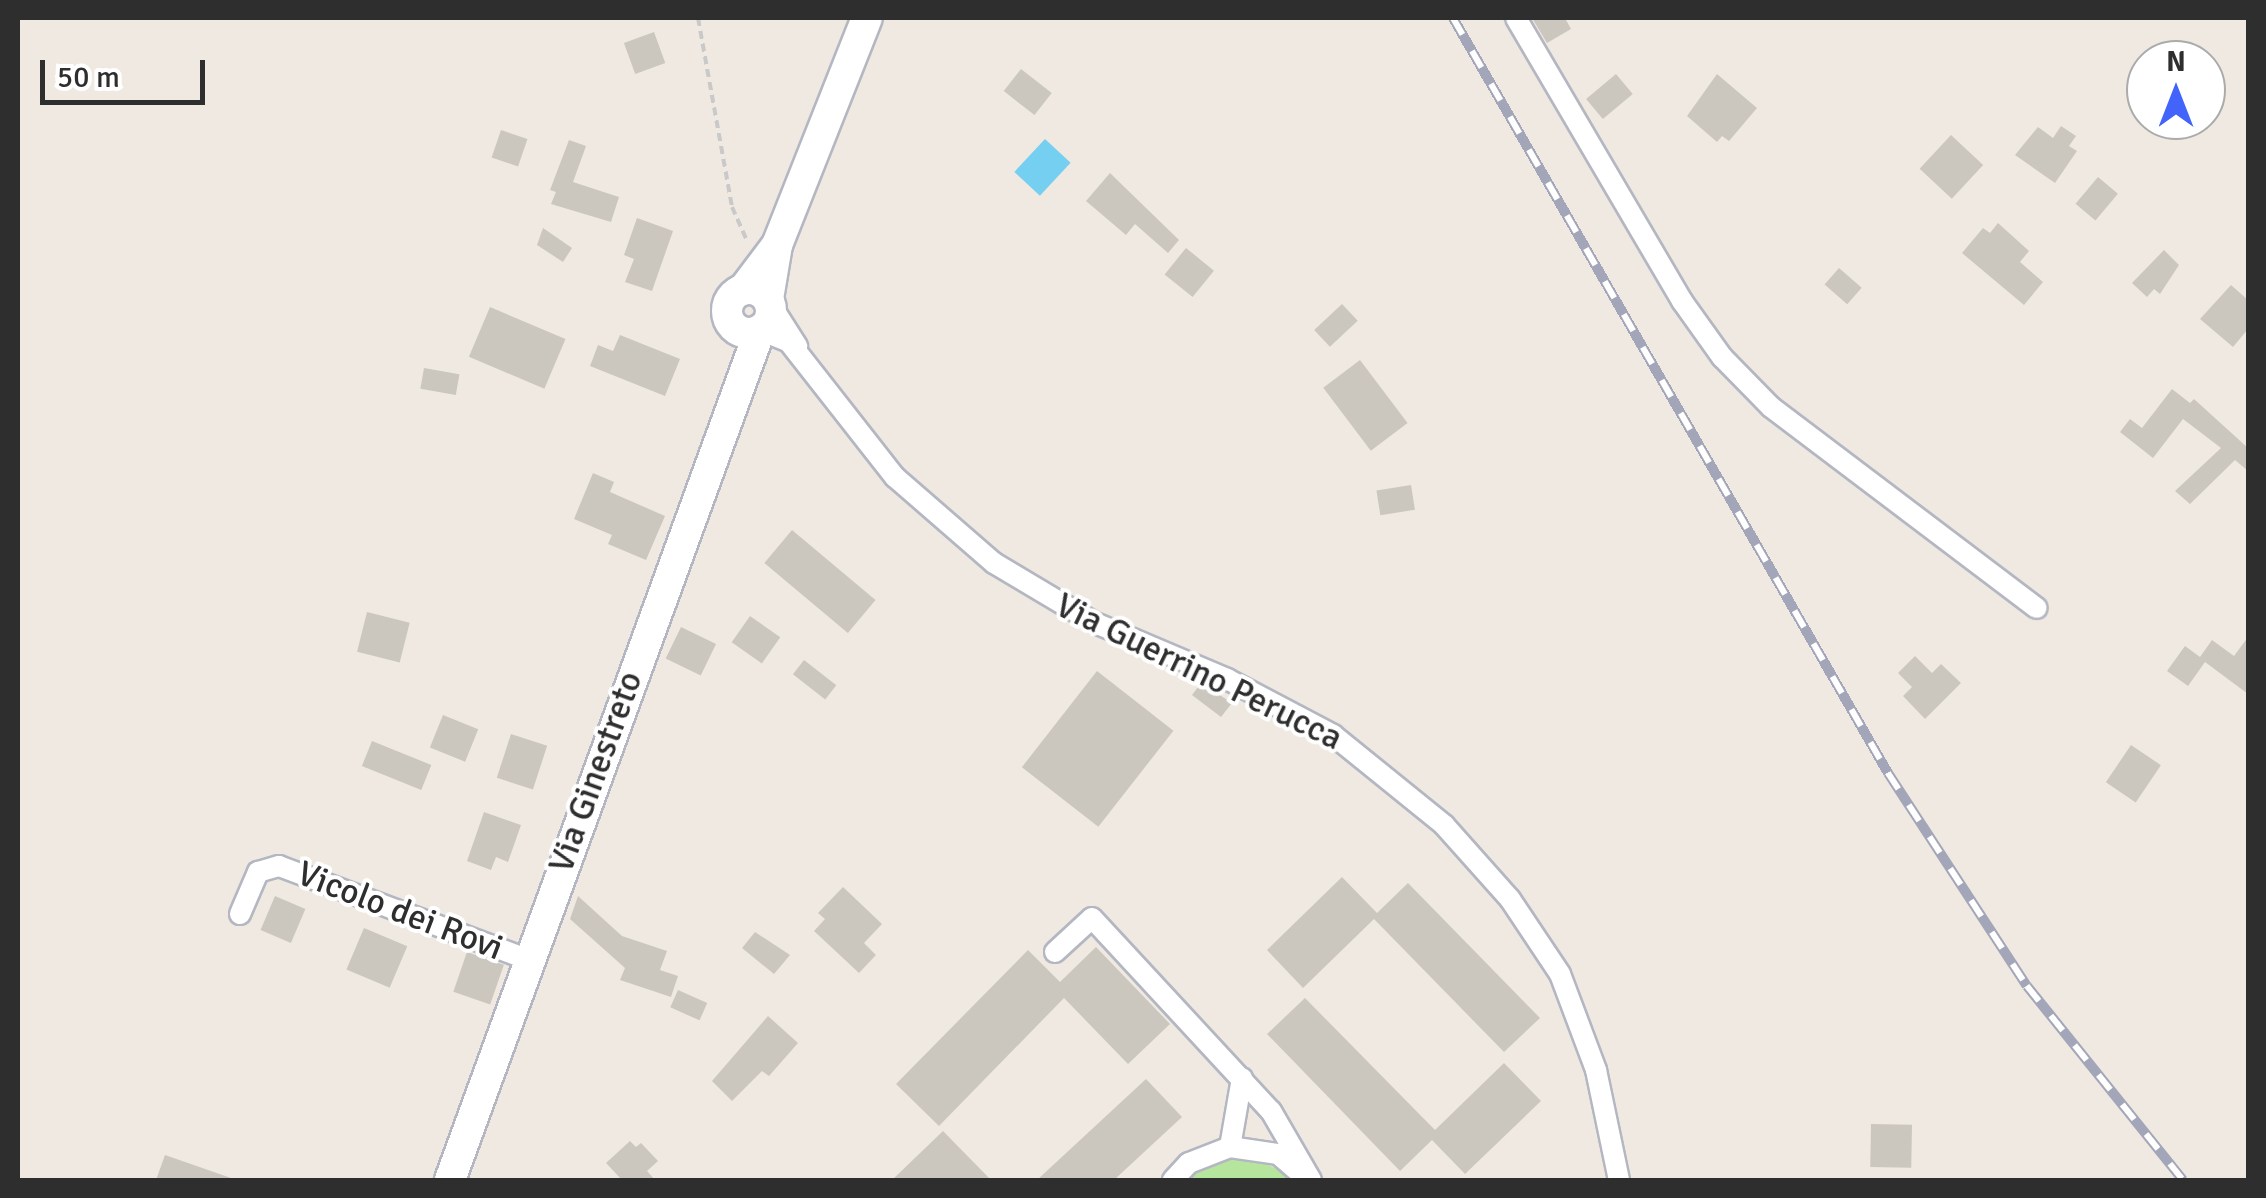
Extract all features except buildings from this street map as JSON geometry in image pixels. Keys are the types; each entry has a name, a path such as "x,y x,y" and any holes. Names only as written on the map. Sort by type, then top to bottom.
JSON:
{"street":[{"name":"Via Ginestreto","path":"450,1180 743,365 770,254 866,18"},
{"path":"1516,18 1682,302 1722,357 1781,415 2037,608"},
{"name":"Via Guerrino Perucca","path":"755,310 802,356 895,477 994,563 1093,622 1228,678 1333,735 1444,824 1502,890 1560,974 1593,1059 1619,1180"},
{"name":"Vicolo dei Rovi","path":"240,914 258,872 279,866 530,960"},
{"path":"1056,952 1092,918 1284,1128 1310,1180"},
{"path":"1230,1146 1242,1078"},
{"path":"1172,1180 1189,1163 1230,1146 1278,1154 1310,1180"}],"path":[{"path":"698,18 732,206 770,254"}],"green space":[{"path":"1231,1156 1259,1159 1295,1180 1186,1180 1204,1165"}],"water":[{"path":"1045,139 1071,163 1040,196 1014,172"}],"railway":[{"path":"1453,18 1888,773 2027,986 2183,1180"}]}
